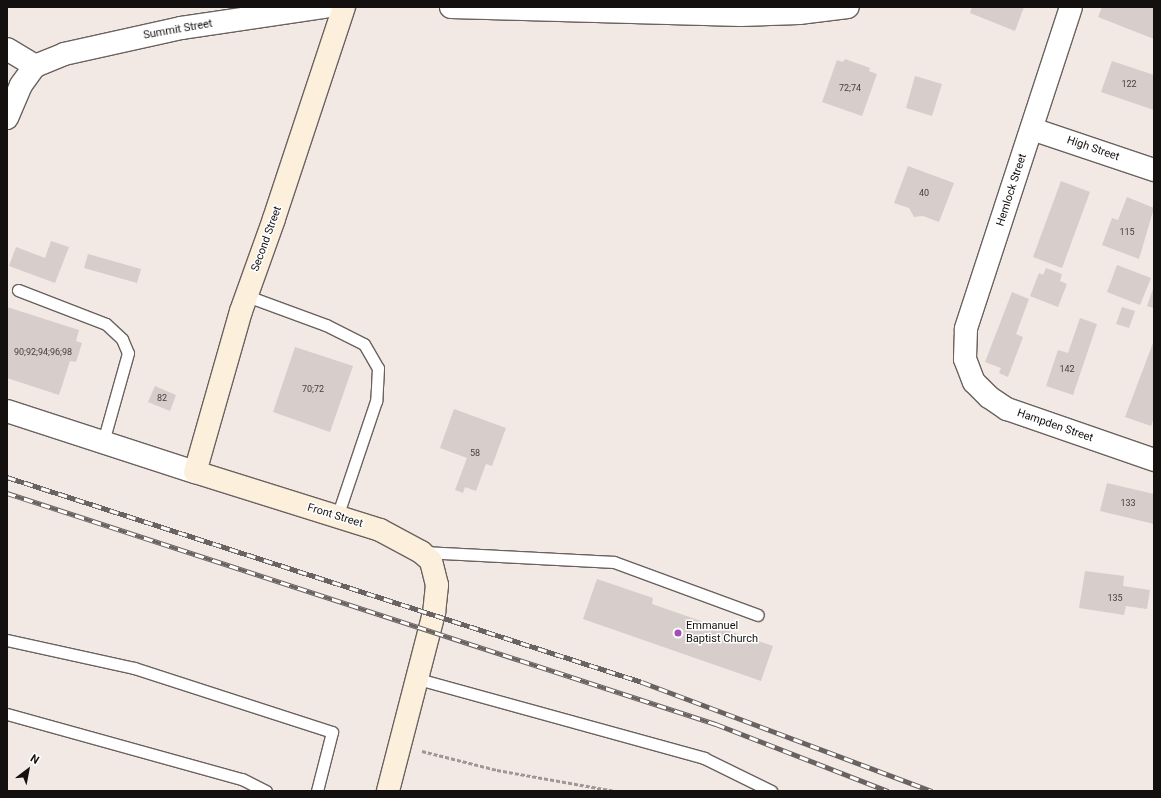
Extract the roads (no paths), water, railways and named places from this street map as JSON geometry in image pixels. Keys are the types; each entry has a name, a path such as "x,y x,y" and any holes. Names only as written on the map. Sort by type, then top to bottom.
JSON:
{"main road":[{"name":"Second Street","path":"195,472 216,394 247,296 344,7"},
{"name":"Front Street","path":"195,472 380,530 421,552 431,561 437,585 430,631 388,791"}],"street":[{"name":"Summit Street","path":"35,66 64,54 174,30 324,7"},
{"path":"451,7 741,15 799,13 848,7"},
{"name":"Hemlock Street","path":"969,373 964,353 966,329 1071,7"},
{"path":"7,49 35,66 21,85 7,118"},
{"name":"High Street","path":"1032,129 1154,170"},
{"name":"Hampden Street","path":"969,373 989,398 1007,409 1154,460"},
{"name":"Front Street","path":"7,411 195,472"}],"lane":[{"path":"18,290 106,324 122,339 128,353 103,442"},
{"path":"247,296 326,325 364,344 378,368 376,401 337,516"},
{"path":"421,552 614,562 758,615"},
{"path":"7,640 134,668 332,732 317,791"},
{"path":"418,680 704,758 771,791"},
{"path":"7,714 242,778 266,791"}],"railway":[{"path":"7,477 642,682 932,791"},
{"path":"7,493 716,724 888,791"}],"place":[{"name":"Emmanuel Baptist Church","path":"678,633"}]}
